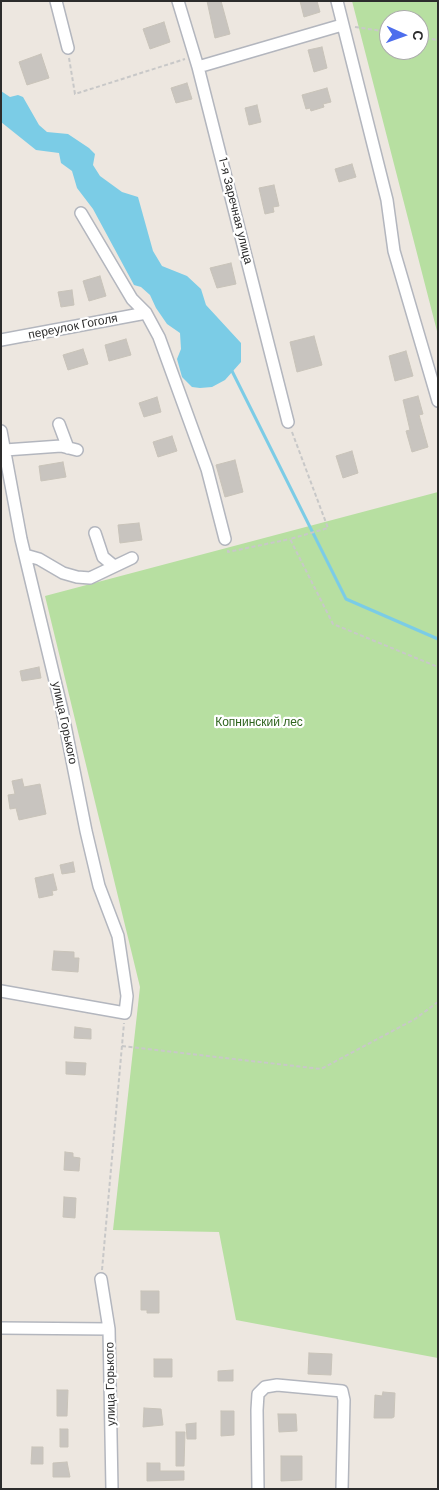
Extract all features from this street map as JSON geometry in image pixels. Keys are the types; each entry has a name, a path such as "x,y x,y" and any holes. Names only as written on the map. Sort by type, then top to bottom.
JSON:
{"street":[{"path":"56,1 68,48"},
{"name":"1-я Заречная улица","path":"178,1 198,67 288,422"},
{"path":"337,1 388,200 394,251 438,401"},
{"path":"198,67 342,25"},
{"path":"81,212 132,299 146,313 159,337 207,469 225,539"},
{"name":"переулок Гоголя","path":"1,340 146,313"},
{"path":"5,450 61,446 73,449 59,424"},
{"name":"улица Горького","path":"1,431 25,554 62,710 96,877 118,936 125,971 127,996 125,1013"},
{"path":"95,533 103,557 114,566"},
{"path":"25,554 77,578 90,578 132,558"},
{"path":"1,992 125,1013"},
{"name":"улица Горького","path":"101,1279 109,1329 112,1489"},
{"path":"1,1328 109,1329"},
{"path":"258,1489 256,1410 258,1394 265,1387 277,1384 342,1391 344,1400 342,1489"}],"path":[{"path":"342,25 379,31"},
{"path":"68,48 75,94 185,59 198,67"},
{"path":"225,539 228,552 290,540 328,528 288,422"},
{"path":"290,540 333,624 438,666"},
{"path":"122,1046 321,1069 415,1019 438,1002"},
{"path":"101,1279 125,1013"}],"green space":[{"path":"352,1 438,1 438,335"},
{"name":"Копнинский лес","path":"438,492 438,1358 236,1320 219,1232 113,1230 140,987 45,596"}],"water":[{"path":"1,91 10,97 18,95 23,97 39,125 47,132 68,134 89,148 95,154 93,165 100,176 122,192 138,197 153,251 162,266 187,276 201,289 206,305 241,343 241,362 225,380 212,387 200,388 192,387 182,377 177,359 181,349 180,333 167,324 150,295 141,287 134,285 93,209 77,188 72,171 61,163 59,153 36,150 1,122"}],"building":[{"path":"207,1 221,1 230,34 215,38"},
{"path":"300,1 317,1 320,12 304,17"},
{"path":"164,22 170,42 150,49 143,29"},
{"path":"322,47 327,68 314,72 308,50"},
{"path":"41,54 49,78 27,85 19,62"},
{"path":"187,83 192,99 176,103 171,88"},
{"path":"327,88 331,102 323,104 324,107 311,111 310,108 306,109 302,95"},
{"path":"257,105 261,122 249,125 245,108"},
{"path":"352,164 356,177 339,182 335,169"},
{"path":"274,185 279,206 273,207 274,212 265,214 259,188"},
{"path":"231,263 236,284 217,288 210,268"},
{"path":"100,276 106,296 89,301 83,281"},
{"path":"72,290 74,305 61,307 58,292"},
{"path":"314,336 322,365 297,372 290,342"},
{"path":"126,339 131,355 109,361 105,345"},
{"path":"83,349 88,364 68,370 63,355"},
{"path":"406,351 413,376 395,381 389,356"},
{"path":"418,396 423,414 419,415 428,447 412,452 406,431 410,430 403,400"},
{"path":"157,397 161,412 144,417 139,403"},
{"path":"172,436 177,451 158,457 153,442"},
{"path":"352,451 358,473 343,478 336,456"},
{"path":"235,460 243,492 225,497 216,465"},
{"path":"63,462 66,477 41,481 39,466"},
{"path":"139,523 142,540 120,543 118,525"},
{"path":"39,667 41,678 22,681 20,671"},
{"path":"22,779 24,787 40,784 46,814 19,820 16,808 10,809 8,795 15,794 12,781"},
{"path":"73,862 75,872 62,874 60,865"},
{"path":"53,874 57,890 52,891 53,895 39,898 35,878"},
{"path":"54,951 74,952 74,958 79,958 78,972 52,970"},
{"path":"75,1027 91,1029 91,1039 74,1038"},
{"path":"66,1062 86,1063 85,1075 66,1074"},
{"path":"65,1152 73,1153 73,1157 80,1158 79,1171 64,1170"},
{"path":"64,1197 76,1198 75,1218 63,1217"},
{"path":"141,1291 159,1291 159,1313 147,1313 147,1310 141,1310"},
{"path":"309,1353 332,1354 331,1375 308,1374"},
{"path":"154,1359 172,1359 172,1377 154,1377"},
{"path":"233,1370 233,1381 218,1381 218,1371"},
{"path":"57,1390 68,1390 67,1416 57,1416"},
{"path":"383,1392 395,1393 394,1417 374,1418 375,1395 382,1396"},
{"path":"144,1408 161,1409 163,1425 143,1427"},
{"path":"221,1411 234,1411 234,1435 221,1436"},
{"path":"278,1414 296,1414 297,1431 279,1432"},
{"path":"196,1423 196,1439 187,1439 186,1424"},
{"path":"60,1429 68,1429 68,1447 60,1447"},
{"path":"176,1432 185,1432 184,1466 176,1466"},
{"path":"32,1447 43,1447 43,1464 31,1464"},
{"path":"281,1456 302,1456 302,1480 281,1481"},
{"path":"67,1462 70,1477 53,1477 53,1463"},
{"path":"147,1463 160,1463 160,1471 184,1471 184,1480 147,1481"}],"waterway":[{"path":"231,369 346,599 438,639"}]}
